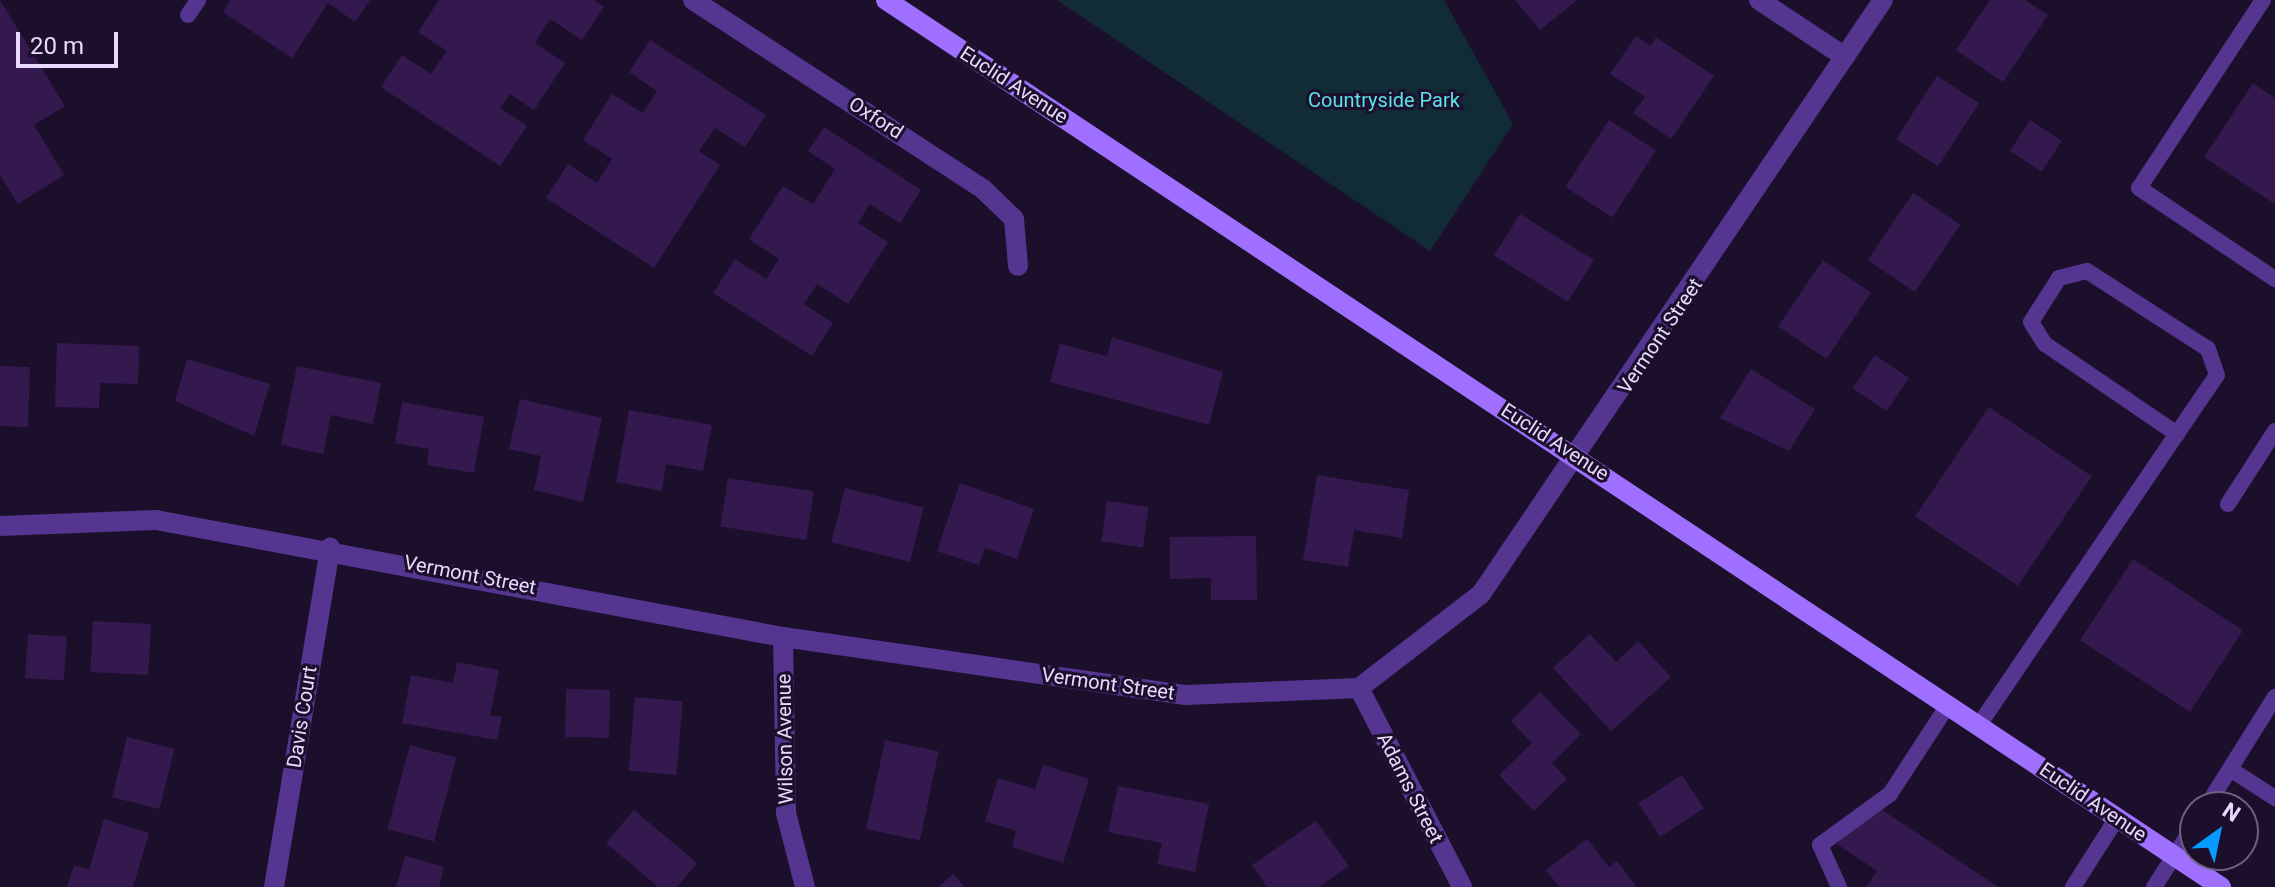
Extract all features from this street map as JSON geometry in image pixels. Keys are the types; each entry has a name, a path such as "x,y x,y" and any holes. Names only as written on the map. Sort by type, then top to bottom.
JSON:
{"main road":[{"name":"Euclid Avenue","path":"886,0 2221,887"}],"street":[{"name":"Oxford","path":"693,0 983,189 1014,219 1018,266"},
{"path":"1759,0 1845,57"},
{"name":"Vermont Street","path":"0,526 156,520 330,548 783,637 1186,695 1359,688 1481,594 1579,458 1883,0"},
{"name":"Davis Court","path":"274,887 330,548"},
{"name":"Wilson Avenue","path":"783,637 786,813 805,887"},
{"name":"Adams Street","path":"1359,688 1462,887"}],"lane":[{"path":"188,15 198,0"},
{"path":"2263,0 2139,188 2275,279"},
{"path":"1979,725 2177,434 2217,375 2208,349 2087,271 2059,278 2031,322 2045,344 2177,434"},
{"path":"2228,504 2275,431"},
{"path":"2216,791 2275,697"},
{"path":"1839,887 1820,845 1890,794 1948,705"},
{"path":"2230,769 2275,798"},
{"path":"2073,887 2117,818"},
{"path":"2154,887 2179,850"}],"green space":[{"name":"Countryside Park","path":"1057,0 1444,0 1513,124 1430,251"}],"building":[{"path":"0,0 65,106 34,125 64,175 18,204 0,175"},
{"path":"230,0 370,0 355,22 328,3 292,58 223,12"},
{"path":"439,0 594,0 604,7 582,40 550,19 535,43 565,63 534,110 510,94 500,108 527,126 500,166 381,87 402,55 431,74 447,51 418,32"},
{"path":"1515,0 1577,0 1540,30"},
{"path":"1990,0 2025,0 2048,15 2003,82 1956,50"},
{"path":"1636,36 1651,46 1656,37 1714,76 1671,139 1633,113 1645,97 1610,74"},
{"path":"650,40 766,115 745,147 715,128 699,151 720,165 654,268 546,198 568,164 597,183 612,159 583,140 612,94 643,113 657,91 629,72"},
{"path":"1937,76 1979,103 1938,166 1896,139"},
{"path":"2253,83 2275,98 2275,204 2204,157"},
{"path":"1609,120 1656,150 1612,218 1565,187"},
{"path":"2030,120 2062,141 2042,172 2010,151"},
{"path":"824,127 921,190 900,223 870,204 858,223 888,242 848,304 817,284 804,304 833,323 812,356 713,293 735,259 766,279 779,259 749,239 783,186 813,204 835,169 808,151"},
{"path":"1913,193 1960,225 1915,292 1868,260"},
{"path":"1520,214 1594,260 1568,302 1494,256"},
{"path":"1823,260 1871,292 1826,359 1778,326"},
{"path":"1112,337 1223,372 1209,425 1050,382 1060,344 1107,356"},
{"path":"57,343 139,346 138,384 100,383 99,408 55,407"},
{"path":"1875,355 1909,378 1887,411 1853,388"},
{"path":"187,359 270,384 254,436 175,401"},
{"path":"0,366 30,367 28,427 0,426"},
{"path":"297,366 381,383 373,424 331,415 323,454 281,445"},
{"path":"1751,369 1815,409 1789,451 1720,418"},
{"path":"520,399 602,418 583,502 534,490 541,456 509,449"},
{"path":"402,402 484,417 474,473 427,465 429,449 395,443"},
{"path":"1989,407 2092,476 2018,586 1915,516"},
{"path":"629,410 712,425 703,471 666,464 662,491 616,482"},
{"path":"1317,475 1409,490 1402,538 1354,530 1348,567 1303,560"},
{"path":"728,478 814,492 806,540 720,526"},
{"path":"960,483 1034,509 1017,559 985,548 979,565 937,551"},
{"path":"845,488 924,508 910,562 831,542"},
{"path":"1107,501 1149,507 1143,547 1101,542"},
{"path":"1256,536 1257,600 1211,600 1211,578 1170,579 1170,537"},
{"path":"2133,559 2243,630 2190,712 2080,640"},
{"path":"93,621 151,624 148,675 90,672"},
{"path":"28,634 67,637 64,681 25,678"},
{"path":"1590,634 1616,662 1638,641 1671,677 1611,731 1553,668"},
{"path":"457,662 499,670 490,715 502,717 497,740 402,723 411,675 453,683"},
{"path":"566,689 610,690 609,738 565,737"},
{"path":"1540,692 1581,734 1552,763 1567,779 1534,811 1499,775 1532,743 1511,721"},
{"path":"635,697 683,701 676,775 629,771"},
{"path":"127,737 175,749 160,809 112,797"},
{"path":"885,740 939,751 920,840 866,829"},
{"path":"410,745 456,757 434,841 387,829"},
{"path":"1043,765 1089,779 1063,863 1012,847 1016,831 985,821 998,778 1035,789"},
{"path":"1682,775 1704,809 1660,837 1638,803"},
{"path":"1118,786 1209,804 1195,872 1157,864 1162,843 1108,832"},
{"path":"1867,800 1998,887 1866,887 1877,871 1837,844"},
{"path":"634,810 697,863 677,887 658,887 606,843"},
{"path":"104,819 149,833 133,887 67,887 74,865 89,870"},
{"path":"1316,821 1349,866 1319,887 1267,887 1252,865"},
{"path":"1587,839 1609,867 1617,861 1637,887 1559,887 1546,870"},
{"path":"405,856 444,867 439,887 396,887"},
{"path":"953,874 965,887 938,887"}]}
